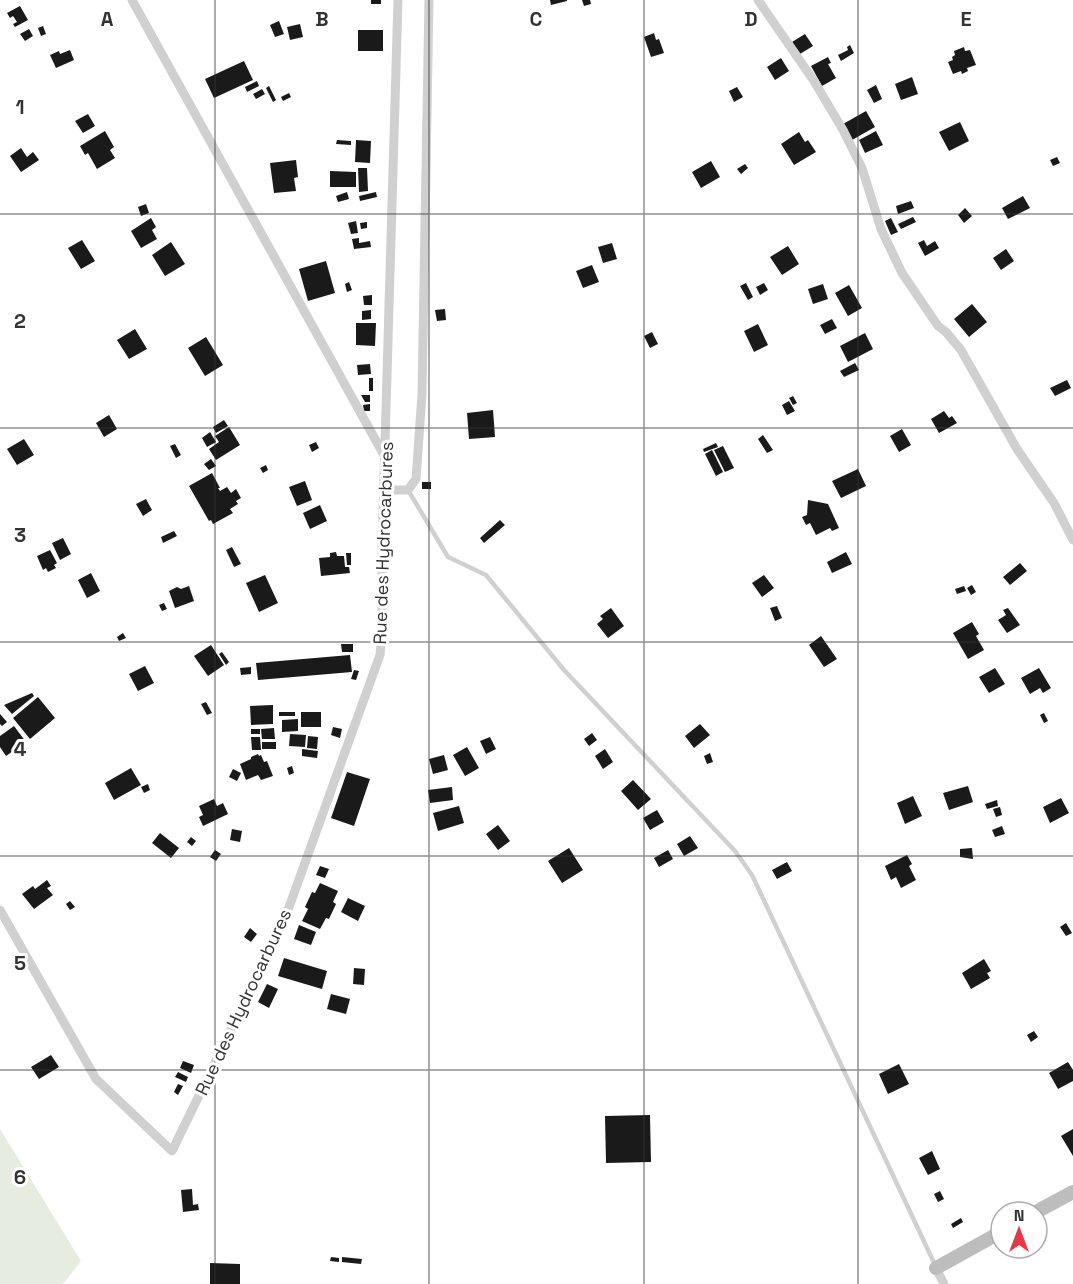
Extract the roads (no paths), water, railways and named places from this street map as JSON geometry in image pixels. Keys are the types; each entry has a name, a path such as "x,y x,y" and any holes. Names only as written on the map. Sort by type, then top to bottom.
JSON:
{"street":[{"path":"132,0 385,457"},
{"name":"Rue des Hydrocarbures","path":"0,910 96,1078 172,1151 284,921 380,655 398,0"},
{"path":"384,486 391,490 408,490 416,478 422,394 429,0"},
{"path":"758,0 814,81 855,153 881,230 902,273 938,326 961,350 1017,449 1054,503 1073,540"},
{"path":"1049,1205 1073,1192"},
{"path":"944,1284 936,1269 989,1239"}],"lane":[{"path":"408,490 448,557 486,575 564,670 735,851 752,875 936,1269"}]}
